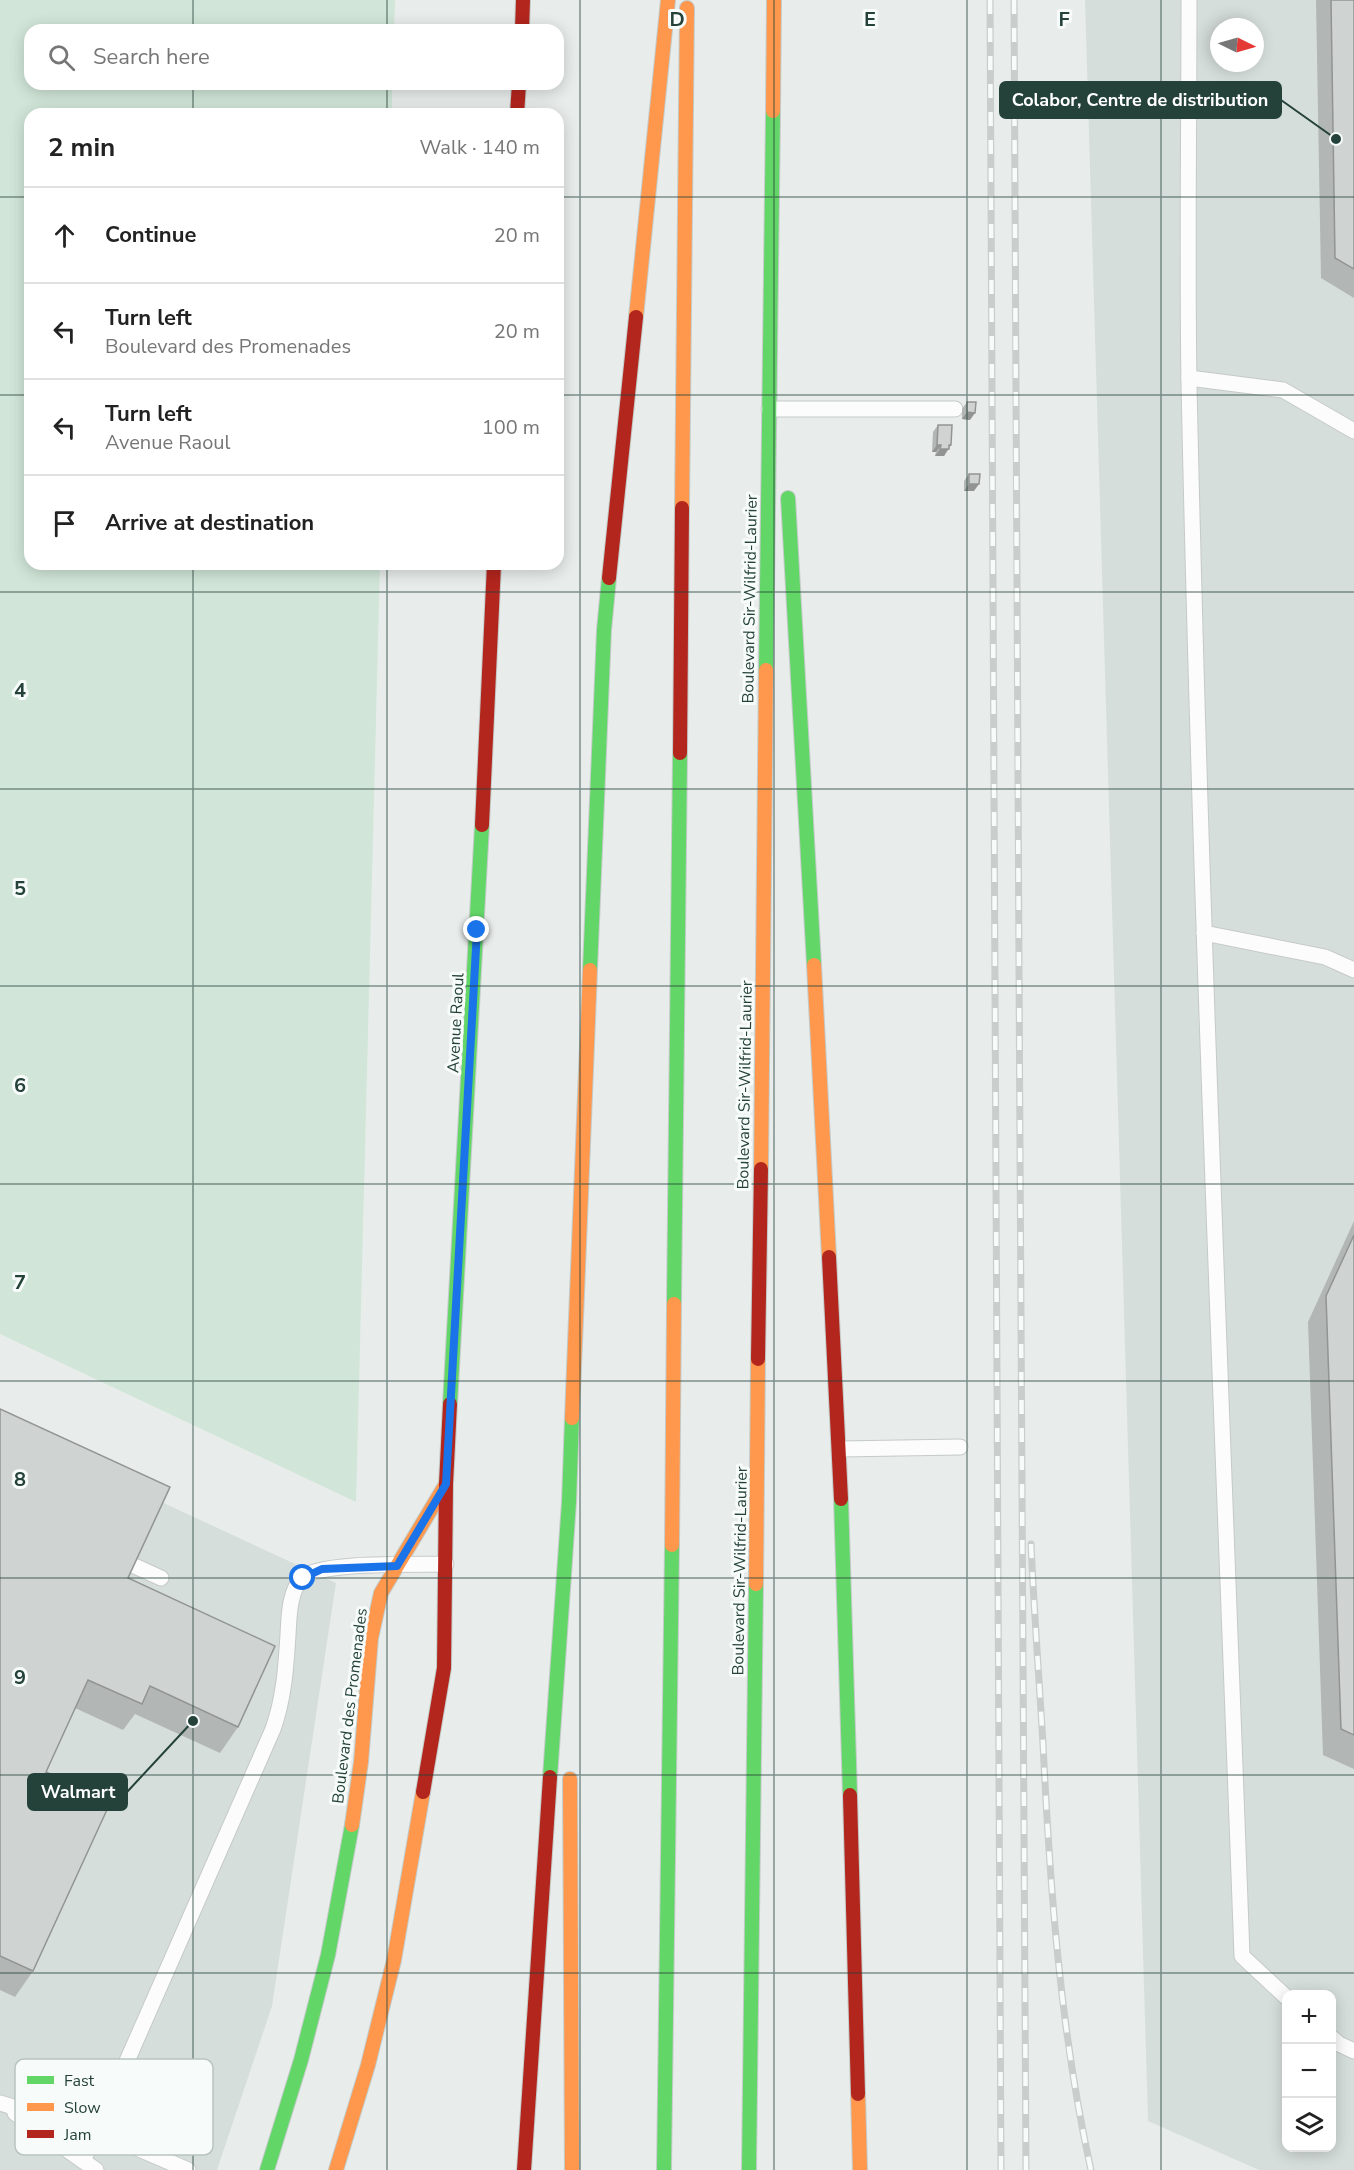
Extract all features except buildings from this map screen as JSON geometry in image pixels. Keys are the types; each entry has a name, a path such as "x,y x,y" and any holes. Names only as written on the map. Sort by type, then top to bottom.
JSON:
{"main road":[{"path":"522,24 523,0"},
{"path":"524,2170 569,1502 604,630 668,0"},
{"path":"664,2170 687,0"},
{"name":"Boulevard Sir-Wilfrid-Laurier","path":"749,2170 778,413 771,212 774,0"},
{"path":"517,108 519,90"},
{"path":"787,481 840,1449 860,2170"},
{"name":"Avenue Raoul","path":"446,1484 476,954 494,570"},
{"path":"336,2170 383,2011 402,1920 444,1668 446,1484"},
{"name":"Boulevard des Promenades","path":"267,2170 302,2060 328,1955 352,1825 361,1761 371,1638 381,1593 446,1484"},
{"path":"569,1502 570,1693"},
{"path":"570,1764 572,2170"}],"lane":[{"path":"1189,0 1189,378 1204,933 1242,1956 1282,1992"},
{"path":"1189,378 1283,390 1354,431"},
{"path":"778,413 955,409"},
{"path":"1204,933 1325,957 1354,970"},
{"path":"840,1449 960,1447"},
{"path":"128,1563 161,1578"},
{"path":"128,2059 273,1729 281,1706 290,1613 296,1587 303,1578 322,1569 446,1564"},
{"path":"1336,2041 1354,2051"},
{"path":"1,2104 15,2114"},
{"path":"73,2155 89,2166"},
{"path":"153,2155 188,2170"}],"shaded area":[{"path":"1085,0 1354,0 1354,2170 1259,2170 1148,2121"},
{"path":"0,1427 336,1583 272,2006 217,2170 0,2170"}],"green space":[{"path":"0,0 395,0 394,24 24,24 24,90 392,90 392,108 24,108 24,570 380,570 356,1502 0,1334"}],"railway":[{"path":"990,0 1001,2170"},
{"path":"1014,0 1026,2170"},
{"path":"1031,1544 1049,1851 1058,1958 1071,2064 1091,2170"}],"traffic: fast":[{"path":"766,670 773,111"},
{"path":"788,498 814,965"},
{"path":"590,970 604,630 609,578"},
{"path":"674,1304 680,753"},
{"path":"450,1404 482,825"},
{"path":"550,1777 569,1502 572,1418"},
{"path":"841,1499 850,1795"},
{"path":"664,2170 672,1545"},
{"path":"749,2170 756,1584"},
{"path":"267,2170 301,2060 328,1955 352,1825"}],"traffic: slow":[{"path":"636,317 668,0"},
{"path":"773,111 774,0"},
{"path":"682,508 687,8"},
{"path":"761,1169 766,670"},
{"path":"814,965 829,1257"},
{"path":"572,1418 590,970"},
{"path":"672,1545 674,1304"},
{"path":"756,1584 758,1359"},
{"path":"352,1825 361,1762 371,1638 381,1593 446,1484"},
{"path":"570,1779 572,2170"},
{"path":"336,2170 368,2065 394,1960 423,1792"},
{"path":"858,2094 860,2170"}],"traffic: jam":[{"path":"522,24 523,0"},
{"path":"517,108 519,90"},
{"path":"609,578 636,317"},
{"path":"680,753 682,508"},
{"path":"482,825 494,570"},
{"path":"758,1359 761,1169"},
{"path":"829,1257 841,1499"},
{"path":"423,1792 444,1668 446,1484 450,1404"},
{"path":"524,2170 550,1777"},
{"path":"850,1795 858,2094"}],"place":[{"name":"Colabor, Centre de distribution","path":"1336,139"},
{"name":"Walmart","path":"193,1721"}],"route":[{"path":"303,1578 322,1569 397,1566 446,1484 477,930"}]}
